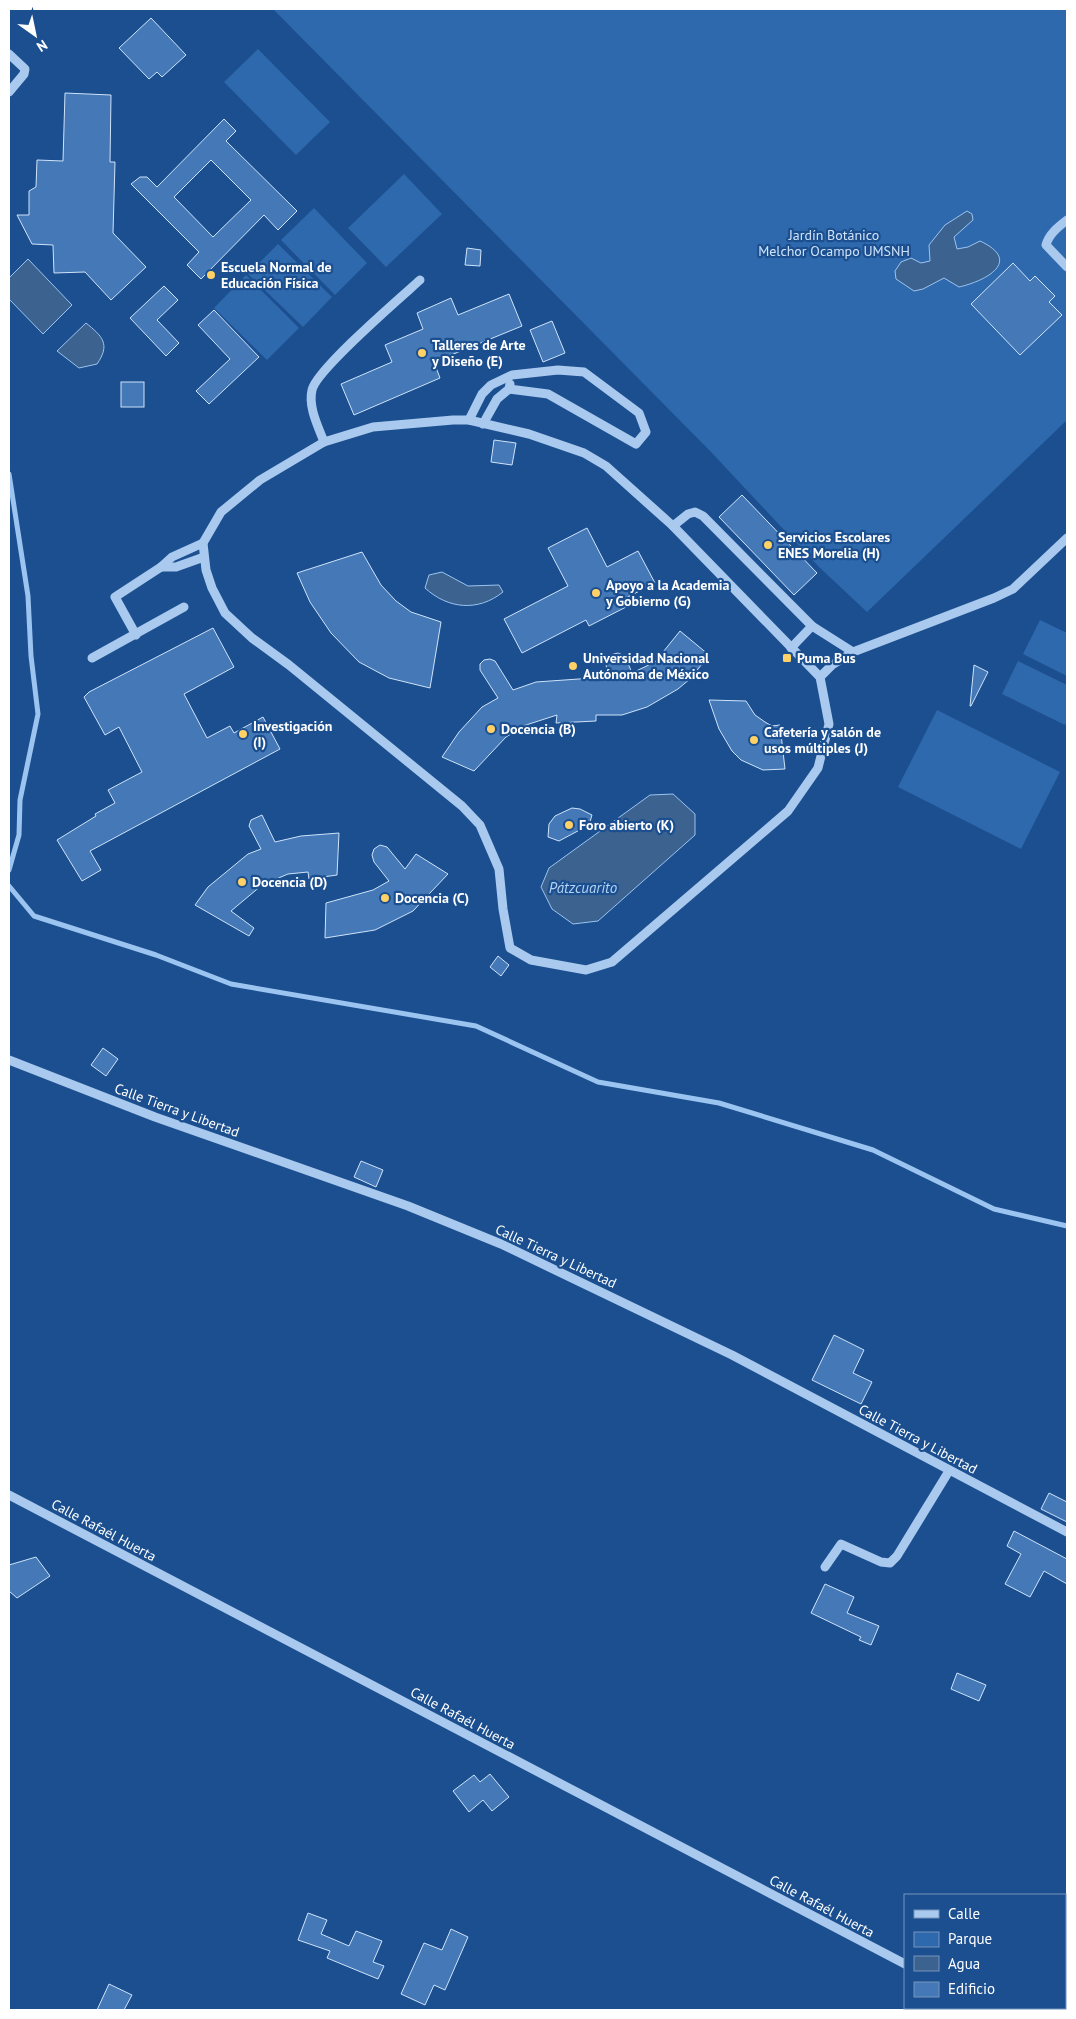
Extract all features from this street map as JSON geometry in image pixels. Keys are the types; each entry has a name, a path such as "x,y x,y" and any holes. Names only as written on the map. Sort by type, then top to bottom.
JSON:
{"street":[{"path":"9,54 25,69 24,74 9,92"},
{"path":"1067,220 1055,230 1047,240 1046,245 1067,266"},
{"path":"324,442 310,402 312,388 327,366 420,280"},
{"path":"469,420 482,394 491,385 512,375 558,370 584,372 638,413 646,432 636,444 548,394 509,389"},
{"path":"483,424 497,399 509,389 512,375"},
{"path":"469,420 529,434 584,453 606,466 673,526 820,677 829,724 818,768 788,810 612,962 586,970 531,960 510,948 503,909 499,869 480,826 462,806 289,665 252,638 225,613 212,588 204,557 203,543 220,512 260,480 324,442 373,428 469,420"},
{"path":"673,526 688,514 695,512 703,516 812,626 853,652"},
{"path":"820,677 832,665 853,652 1013,589 1067,538"},
{"path":"136,635 116,597 161,567 172,557 203,543"},
{"path":"161,567 176,567 204,557"},
{"path":"92,658 184,607"},
{"path":"791,648 812,626"},
{"name":"Calle Tierra y Libertad","path":"9,1060 154,1117 408,1206 501,1244 732,1355 948,1471 1067,1532"},
{"path":"825,1568 841,1544 881,1562 890,1563 898,1556 948,1471"},
{"name":"Calle Rafaél Huerta","path":"9,1495 904,1963"}],"green space":[{"name":"Jardín Botánico Melchor Ocampo UMSNH","path":"273,9 1067,9 1067,420 867,612 818,566 711,452"},
{"path":"258,49 330,122 296,155 224,82"},
{"path":"404,174 442,214 386,267 348,228"},
{"path":"314,208 367,263 335,295 281,240"},
{"path":"278,244 332,297 303,327 248,274"},
{"path":"246,275 299,328 267,360 214,308"},
{"path":"1040,620 1067,633 1067,676 1023,654"},
{"path":"1018,661 1067,685 1067,721 1065,725 1002,694"},
{"path":"937,710 1060,772 1021,849 898,787"}],"water":[{"path":"967,211 972,214 973,220 954,237 957,249 968,247 980,241 993,248 999,256 999,263 996,269 980,280 959,287 944,278 923,289 914,291 896,279 895,271 901,262 911,258 921,263 930,261 929,245 945,225"},
{"path":"28,259 72,305 43,334 9,299 9,278"},
{"path":"86,323 100,336 104,346 97,364 79,368 57,351"},
{"path":"442,572 468,586 499,585 503,592 483,603 473,605 453,604 434,595 425,588 429,575"},
{"name":"Pátzcuarito","path":"673,794 695,814 695,835 598,921 573,924 552,909 541,887 549,868 650,795"}],"building":[{"path":"151,18 186,55 162,77 157,72 149,79 119,48"},
{"path":"65,93 111,95 110,162 115,162 113,233 146,267 111,300 85,272 54,273 53,245 32,244 17,215 29,215 29,191 36,187 37,160 63,161"},
{"path":"224,119 236,131 226,141 297,211 278,230 264,215 201,279 187,265 199,252 131,184 140,177 147,177 157,187","holes":["211,160 251,200 213,237 174,197"]},
{"path":"467,248 481,250 480,266 465,265"},
{"path":"1013,263 1030,281 1035,276 1055,296 1049,302 1062,315 1020,355 971,304"},
{"path":"164,286 178,300 157,320 179,343 166,356 130,318"},
{"name":"Talleres de Arte y Diseño (E)","path":"509,294 522,326 434,362 440,378 354,415 341,384 392,362 385,345 423,329 417,313 451,298 458,315"},
{"path":"214,310 259,357 209,404 196,391 230,359 198,325"},
{"path":"552,321 565,353 543,362 530,330"},
{"path":"121,382 144,382 144,407 121,407"},
{"path":"494,440 516,443 512,465 491,462"},
{"name":"Servicios Escolares ENES Morelia (H)","path":"742,495 817,573 794,595 719,517"},
{"name":"Apoyo a la Academia y Gobierno (G)","path":"587,528 607,567 638,551 655,583 624,599 628,606 589,626 586,620 522,653 504,619 568,586 548,548"},
{"path":"362,552 381,585 396,601 411,612 441,622 430,688 389,678 359,662 331,633 310,602 297,573"},
{"name":"Investigación (I)","path":"213,628 234,667 184,694 207,738 230,726 234,733 263,717 280,749 90,851 101,870 82,881 57,840 115,803 108,790 142,772 119,727 105,735 84,697 89,692"},
{"path":"680,631 709,655 691,678 678,689 647,707 622,715 596,715 596,721 556,723 557,715 526,725 506,737 474,771 442,757 459,732 482,707 498,698 480,670 480,664 484,660 490,659 495,661 513,690 536,682 607,677 606,661 610,655 618,653 625,656 632,673 655,662"},
{"path":"974,665 988,672 970,706"},
{"name":"Cafetería y salón de usos múltiples (J)","path":"709,700 746,701 755,715 772,726 780,725 785,769 763,770 741,760 732,751 719,729"},
{"name":"Foro abierto (K)","path":"572,808 580,809 592,815 589,825 559,841 548,837 549,824 555,816"},
{"name":"Docencia (D)","path":"262,815 275,842 301,836 339,833 337,875 309,879 308,872 288,874 262,885 231,911 254,928 249,936 195,905 208,887 248,854 261,849 249,826 251,820"},
{"name":"Docencia (C)","path":"380,845 387,847 405,869 416,854 448,874 413,911 375,930 325,938 326,903 373,890 389,881 374,862 372,855 374,849"},
{"path":"498,956 509,965 501,976 490,967"},
{"path":"103,1048 118,1059 106,1076 91,1065"},
{"path":"361,1161 383,1170 376,1187 354,1177"},
{"path":"834,1335 864,1350 853,1373 872,1382 861,1404 812,1380"},
{"path":"1049,1493 1067,1502 1067,1522 1041,1509"},
{"path":"1014,1531 1067,1559 1067,1584 1044,1571 1030,1597 1005,1584 1021,1554 1007,1546"},
{"path":"36,1557 50,1576 17,1598 9,1591 9,1565"},
{"path":"825,1584 854,1597 847,1613 879,1626 871,1645 859,1640 861,1637 811,1613"},
{"path":"957,1673 986,1685 979,1701 951,1689"},
{"path":"490,1774 509,1797 492,1811 483,1800 469,1812 453,1791 474,1775 480,1782"},
{"path":"308,1913 327,1920 321,1934 349,1946 356,1931 382,1941 373,1962 384,1966 378,1979 327,1958 330,1951 298,1940"},
{"path":"451,1929 468,1937 445,1990 434,1985 425,2005 401,1994 424,1943 442,1950"},
{"path":"109,1984 132,1995 124,2010 97,2010"}],"waterway":[{"path":"9,474 28,596 31,656 38,714 20,800 19,835 9,870"},
{"path":"9,886 34,916 156,955 231,984 476,1026 598,1082 719,1103 873,1150 994,1209 1067,1226"}],"place":[{"name":"Escuela Normal de Educación Física","path":"211,275"},
{"name":"Talleres de Arte y Diseño (E)","path":"422,353"},
{"name":"Servicios Escolares ENES Morelia (H)","path":"768,545"},
{"name":"Apoyo a la Academia y Gobierno (G)","path":"596,593"},
{"name":"Puma Bus","path":"787,658"},
{"name":"Universidad Nacional Autónoma de México","path":"573,666"},
{"name":"Docencia (B)","path":"491,729"},
{"name":"Investigación (I)","path":"243,734"},
{"name":"Cafetería y salón de usos múltiples (J)","path":"754,740"},
{"name":"Foro abierto (K)","path":"569,825"},
{"name":"Docencia (D)","path":"242,882"},
{"name":"Docencia (C)","path":"385,898"}]}
